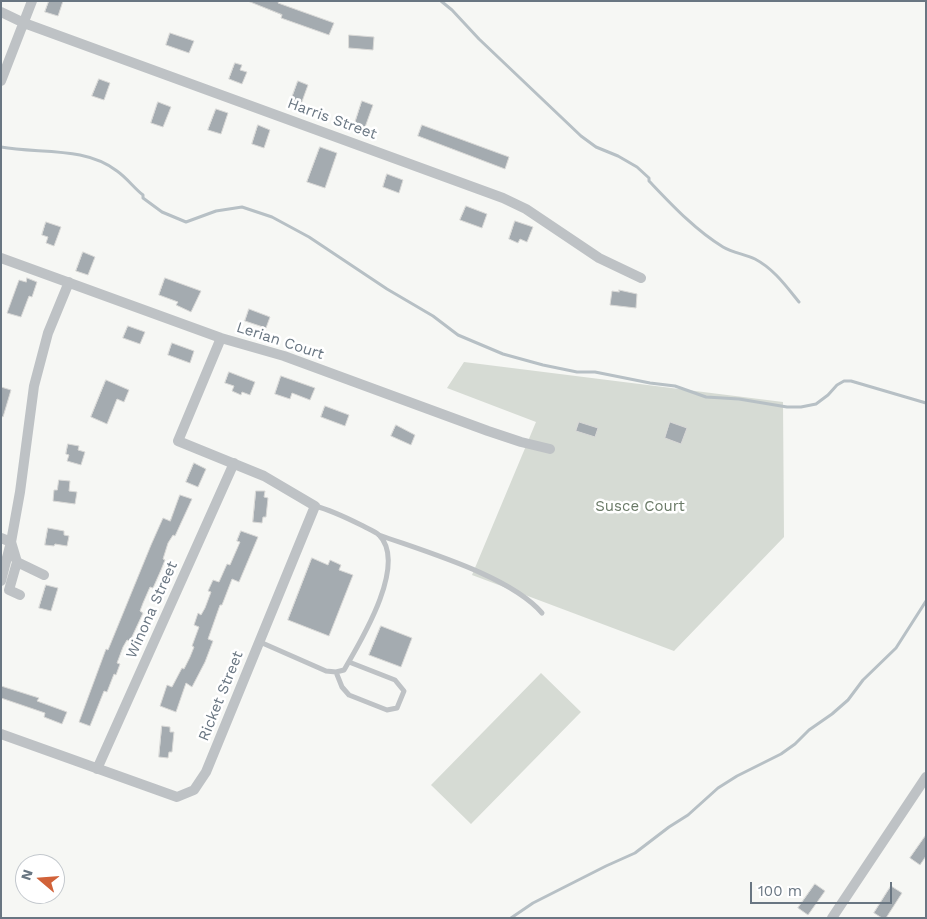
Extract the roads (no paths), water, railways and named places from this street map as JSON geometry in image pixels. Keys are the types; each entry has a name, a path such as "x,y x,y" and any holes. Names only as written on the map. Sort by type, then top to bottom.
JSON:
{"street":[{"path":"1,81 32,1"},
{"name":"Harris Street","path":"1,12 502,198 526,209 599,258 641,278"},
{"name":"Lerian Court","path":"1,258 221,338 284,356 488,431 550,449"},
{"path":"1,580 6,540 20,492 34,386 48,333 69,282"},
{"path":"221,338 178,440 234,463 282,486 315,506"},
{"name":"Winona Street","path":"97,769 234,463"},
{"name":"Ricket Street","path":"1,734 176,797 194,790 206,772 315,506"},
{"path":"6,540 17,562 44,575"},
{"path":"17,562 9,590 20,595"},
{"path":"832,918 926,777"}],"lane":[{"path":"315,506 336,512 379,535 488,576 532,603 542,613"},
{"path":"260,642 326,671 336,672 344,670 372,616 387,579 388,552 379,535"},
{"path":"336,672 342,687 349,695 387,710 397,708 404,691 395,680 349,662"}],"waterway":[{"path":"441,1 581,136 596,147 618,156 637,167 693,225 727,249 762,263 779,278 799,302"},
{"path":"1,147 76,154 104,163 121,174 143,195 143,198 162,212 186,222 216,211 242,207 272,217 309,237 387,289 433,316 458,335 503,354 577,372 595,372 675,386 706,397 739,399 787,407 816,404 844,381 851,381 926,403"},
{"path":"511,918 533,903 635,853 688,815 718,788 737,776 781,754 795,744 809,730 848,700 863,680 896,648 926,601"}],"park label":[{"name":"Susce Court","path":"640,507"}]}
